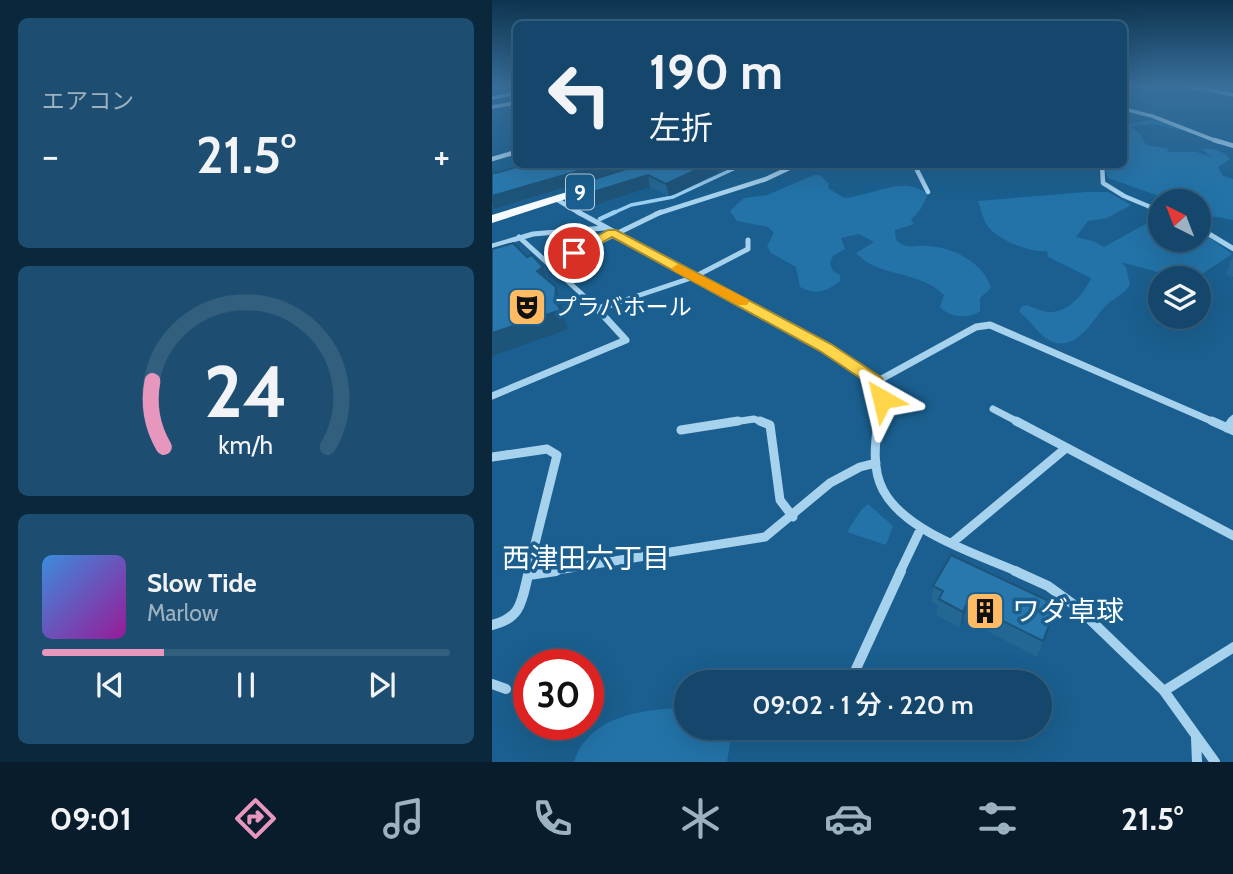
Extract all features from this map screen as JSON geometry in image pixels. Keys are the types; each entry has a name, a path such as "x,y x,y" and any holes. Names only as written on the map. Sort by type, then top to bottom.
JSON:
{"highway":[{"name":"9","path":"492,219 606,184"}],"street":[{"path":"1167,121 1204,139 1232,145"},
{"path":"492,159 513,153"},
{"path":"550,266 612,232 666,211 773,178 791,168"},
{"path":"916,168 928,192"},
{"path":"1102,168 1103,183 1131,200 1148,206"},
{"path":"556,199 604,228 816,342 876,382 882,399 874,448 882,488 890,500 921,528 1061,595 1123,649 1164,691 1215,762"},
{"path":"492,246 519,237 604,228"},
{"path":"1211,235 1233,249"},
{"path":"492,397 626,340 598,309 519,237"},
{"path":"598,309 694,277 748,249 748,240"},
{"path":"876,382 985,324 1230,430 1233,418"},
{"path":"993,410 1233,536"},
{"path":"680,430 754,419 770,425 780,500 793,517"},
{"path":"953,542 1066,448"},
{"path":"492,457 547,449 557,455 519,610 505,622 492,625"},
{"path":"529,575 765,537 793,517 841,475 858,466 876,463"},
{"path":"856,670 921,528"},
{"path":"1164,691 1233,647"},
{"path":"492,684 506,689"},
{"path":"1196,737 1197,762"}],"shaded area":[{"path":"1147,121 1166,122 1184,131 1156,124 1130,126 1140,134 1146,145 1170,149 1166,152 1196,152 1211,157 1202,149 1209,149 1228,156 1230,159 1218,167 1223,176 1233,179 1233,220 1211,216 1211,189 1148,189 1148,192 1108,178 1105,168 1127,168 1127,124"},
{"path":"814,175 820,175 829,184 828,188 844,198 898,186 918,188 928,194 911,220 914,224 895,230 896,240 907,246 947,249 975,264 991,288 980,298 980,311 970,316 949,313 940,307 944,295 934,287 865,261 856,253 874,242 859,234 841,238 845,249 833,256 830,263 833,271 840,275 840,281 821,291 800,287 796,267 771,253 767,246 774,233 768,227 737,221 730,211 744,198 767,195"},
{"path":"1108,192 1131,205 1107,218 1088,221 1076,237 1104,247 1148,223 1148,252 1211,252 1211,239 1232,254 1211,268 1148,266 1148,269 1121,262 1126,267 1130,285 1127,289 1105,306 1079,336 1072,341 1056,343 1043,336 1019,312 1021,307 1027,305 1049,312 1063,309 1080,296 1091,278 1048,257 1047,251 1024,248 994,233 987,225 978,201"},
{"path":"868,504 893,526 886,545 847,532"},
{"path":"674,709 674,740 731,740 727,762 574,762 586,740 604,740 605,725 636,713"}],"building":[{"path":"513,168 589,168 492,196 492,172"},
{"path":"629,168 700,168 666,184 648,175 580,196 566,188"},
{"name":"プラバホール","path":"513,243 527,257 532,255 543,267 537,271 556,287 555,301 561,310 492,333 492,249"},
{"path":"951,555 1057,605 1043,641 967,603 963,612 939,599 943,591 933,586"}],"waterway":[{"path":"611,214 631,205 673,197 735,168"},
{"path":"600,219 615,212"},
{"path":"552,262 606,233"}],"slow traffic":[{"path":"678,268 743,302"}],"place":[{"name":"プラバホール","path":"527,307"},
{"name":"ワダ卓球","path":"985,611"}],"district":[{"name":"西津田六丁目","path":"586,558"}],"route":[{"path":"574,253 612,232 825,347 876,382 882,399"}]}
